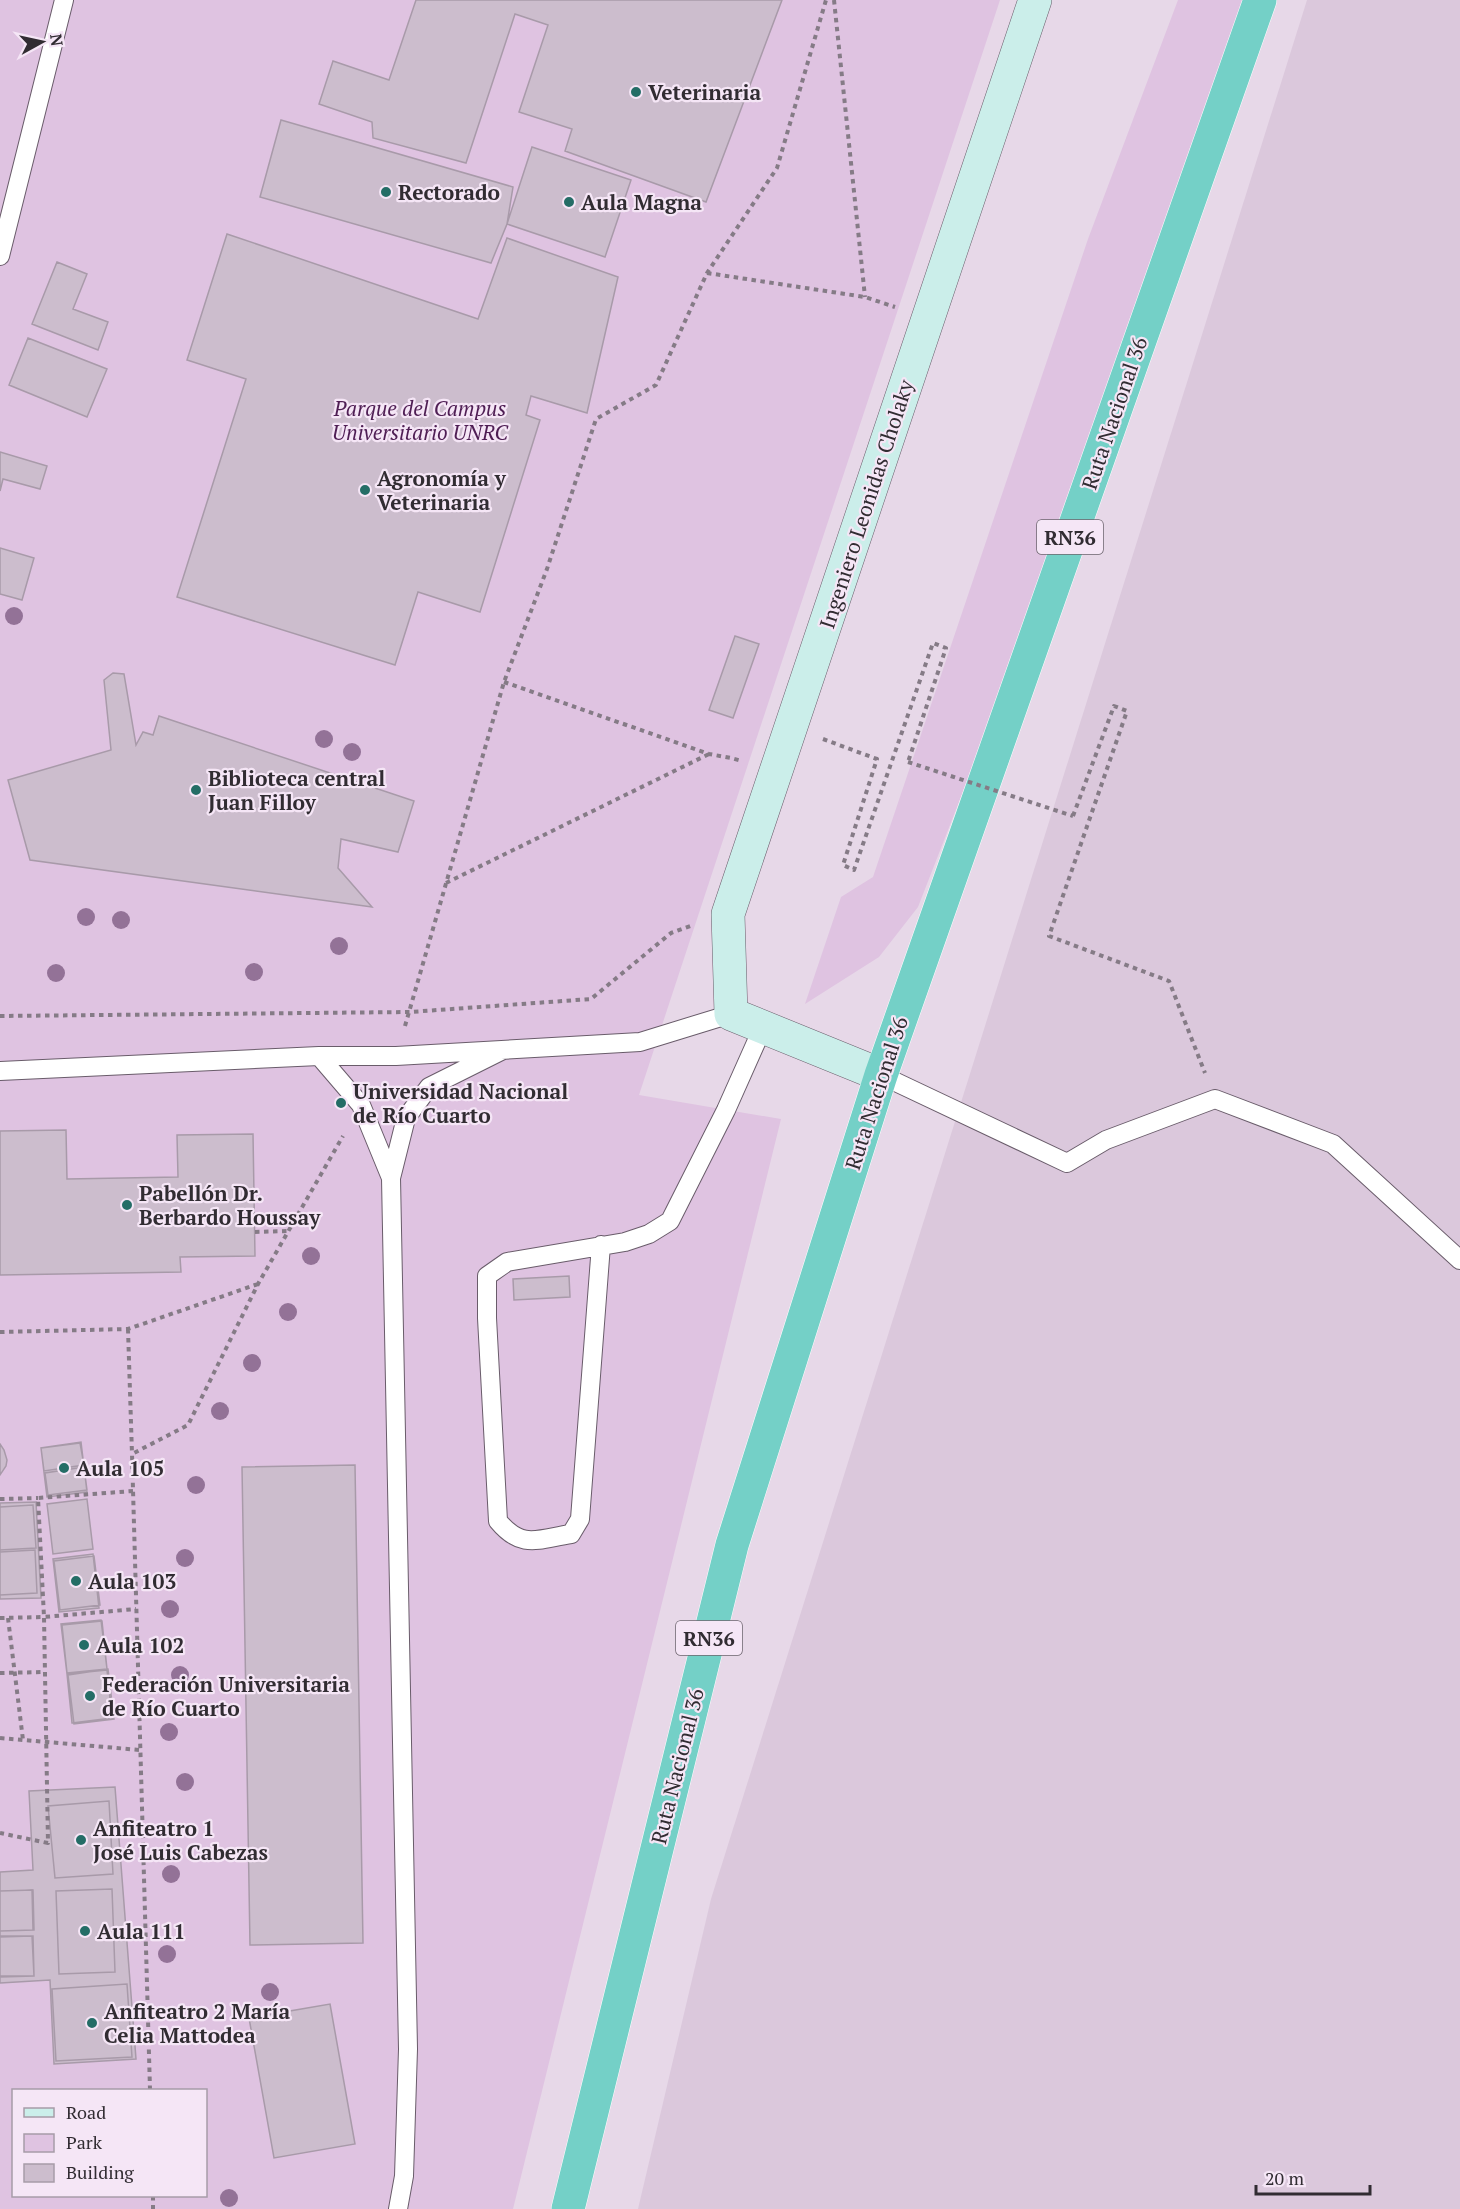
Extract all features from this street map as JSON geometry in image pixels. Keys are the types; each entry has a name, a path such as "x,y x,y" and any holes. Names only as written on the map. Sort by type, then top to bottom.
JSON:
{"highway":[{"name":"Ruta Nacional 36","path":"568,2209 732,1545 881,1075 1260,0"}],"main road":[{"name":"Ingeniero Leonidas Cholaky","path":"731,1014 728,914 1035,0"},
{"path":"731,1014 881,1075"}],"lane":[{"path":"0,256 64,0"},
{"path":"0,1071 320,1056 396,1056 640,1042 731,1014"},
{"path":"601,1245 580,1519 571,1534 525,1541 508,1534 498,1521 487,1318 488,1276 507,1262 601,1245 625,1242 649,1234 670,1221 726,1110 763,1027"},
{"path":"398,2209 404,2176 408,2049 391,1178 406,1118 429,1087 501,1051"},
{"path":"320,1056 361,1105 391,1178"},
{"path":"881,1075 1067,1163 1106,1140 1215,1099 1333,1144 1460,1260"}],"path":[{"path":"707,273 865,297 834,0"},
{"path":"792,727 878,759 843,865 854,870 933,643 946,648 908,762 1073,816 1114,706 1126,711 1049,936 1169,981 1215,1099"},
{"path":"504,682 709,754 731,758 776,774"},
{"path":"446,883 709,754"},
{"path":"0,1016 410,1012 591,999 671,933 728,914"},
{"path":"255,1232 289,1231"},
{"path":"0,1332 128,1329 258,1284"},
{"path":"128,1329 132,1454"},
{"path":"0,1499 133,1491"},
{"path":"0,1833 48,1843 44,1617 38,1498"},
{"path":"0,1618 44,1617 136,1609"},
{"path":"8,1618 23,1740"},
{"path":"0,1673 45,1672"},
{"path":"0,1738 140,1750"}],"shaded area":[{"path":"1307,0 1460,0 1460,2209 638,2209 711,1899"}],"green space":[{"name":"Parque del Campus Universitario UNRC","path":"0,0 1000,0 639,1095 781,1119 513,2209 0,2209"},
{"path":"1178,0 1243,0 982,743 918,907 879,957 805,1004 841,897 873,877 1088,239"}],"building":[{"name":"Veterinaria","path":"416,0 782,0 706,202 565,151 572,129 519,112 548,25 515,14 466,163 373,138 372,122 319,104 333,61 389,80"},
{"name":"Rectorado","path":"281,120 513,187 507,224 491,263 260,197"},
{"name":"Aula Magna","path":"532,147 631,180 605,257 507,224"},
{"name":"Agronomía y Veterinaria","path":"227,234 478,319 507,238 618,277 587,413 531,396 526,415 540,420 480,612 418,592 395,665 177,597 246,379 187,360"},
{"path":"57,262 87,274 73,309 108,322 98,350 32,324"},
{"path":"28,338 107,369 87,417 9,385"},
{"path":"0,452 47,466 40,489 3,479 0,491"},
{"path":"0,548 34,558 22,600 0,594"},
{"path":"735,636 759,644 733,718 709,710"},
{"name":"Biblioteca central Juan Filloy","path":"113,673 124,674 136,745 143,732 153,735 159,716 414,801 398,852 341,839 338,868 372,907 30,860 8,780 111,750 104,680"},
{"name":"Pabellón Dr. Berbardo Houssay","path":"66,1130 67,1179 178,1177 177,1135 253,1134 255,1256 180,1257 181,1272 0,1275 0,1131"},
{"path":"569,1276 570,1297 514,1300 513,1279"},
{"name":"Aula 105","path":"81,1442 87,1492 47,1497 41,1448"},
{"path":"80,1443 84,1465 44,1471 41,1448"},
{"path":"0,1444 7,1460 0,1475"},
{"path":"355,1465 363,1943 250,1945 242,1467"},
{"path":"84,1467 87,1490 48,1495 45,1473"},
{"name":"Aula 105","path":"87,1499 93,1549 53,1554 47,1504"},
{"path":"36,1502 41,1598 0,1599 0,1503"},
{"path":"33,1505 36,1548 0,1550 0,1507"},
{"path":"35,1550 37,1593 0,1595 0,1552"},
{"name":"Aula 103","path":"93,1554 99,1608 59,1612 53,1559"},
{"name":"Aula 103","path":"94,1556 100,1605 60,1610 54,1561"},
{"name":"Aula 102","path":"101,1620 107,1669 67,1674 61,1624"},
{"name":"Aula 102","path":"102,1621 107,1669 67,1673 62,1625"},
{"name":"Federación Universitaria de Río Cuarto","path":"108,1669 114,1719 74,1724 68,1675"},
{"name":"Federación Universitaria de Río Cuarto","path":"107,1670 112,1718 72,1723 67,1674"},
{"path":"115,1787 136,2059 54,2064 50,1980 0,1983 0,1872 33,1870 29,1791"},
{"name":"Anfiteatro 1 José Luis Cabezas","path":"109,1801 113,1874 55,1878 48,1806"},
{"name":"Aula 111","path":"112,1889 115,1972 59,1974 56,1891"},
{"path":"32,1890 33,1930 0,1931 0,1891"},
{"path":"33,1890 34,1930 0,1931 0,1891"},
{"path":"0,1936 33,1936 34,1976 0,1976"},
{"path":"32,1936 34,1976 0,1977 0,1937"},
{"name":"Anfiteatro 2 María Celia Mattodea","path":"127,1984 132,2057 56,2061 52,1989"},
{"path":"330,2004 355,2144 274,2158 249,2018"}],"place":[{"name":"Veterinaria","path":"636,92"},
{"name":"Rectorado","path":"386,192"},
{"name":"Aula Magna","path":"569,202"},
{"name":"Agronomía y Veterinaria","path":"365,490"},
{"name":"Biblioteca central Juan Filloy","path":"196,790"},
{"name":"Universidad Nacional de Río Cuarto","path":"341,1103"},
{"name":"Pabellón Dr. Berbardo Houssay","path":"127,1205"},
{"name":"Aula 105","path":"64,1468"},
{"name":"Aula 103","path":"76,1581"},
{"name":"Aula 102","path":"84,1645"},
{"name":"Federación Universitaria de Río Cuarto","path":"90,1696"},
{"name":"Anfiteatro 1 José Luis Cabezas","path":"81,1840"},
{"name":"Aula 111","path":"85,1931"},
{"name":"Anfiteatro 2 María Celia Mattodea","path":"92,2023"}]}
